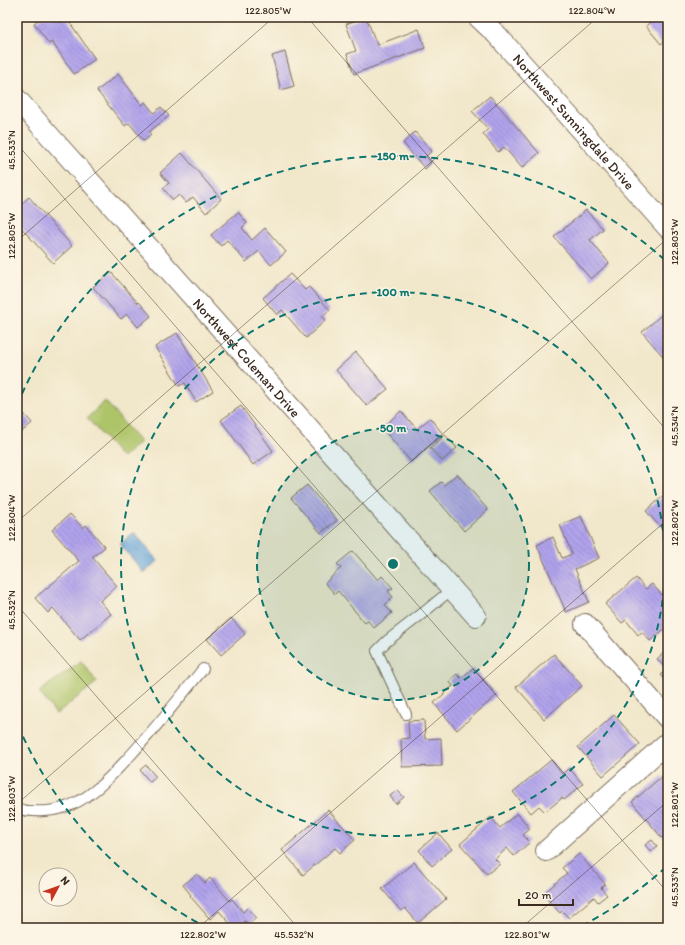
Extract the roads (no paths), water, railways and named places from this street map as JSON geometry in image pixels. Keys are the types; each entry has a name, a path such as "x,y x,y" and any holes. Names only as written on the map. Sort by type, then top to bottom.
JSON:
{"street":[{"name":"Northwest Sunningdale Drive","path":"478,17 497,35 668,228"},
{"name":"Northwest Coleman Drive","path":"17,99 476,616"},
{"path":"585,624 668,719"},
{"path":"546,852 668,742"}],"lane":[{"path":"406,714 377,651 387,641 452,589"},
{"path":"17,809 24,811 53,810 72,805 94,791 114,773 144,740 203,669"}],"water":[{"path":"134,532 158,561 144,573 120,544"}]}
